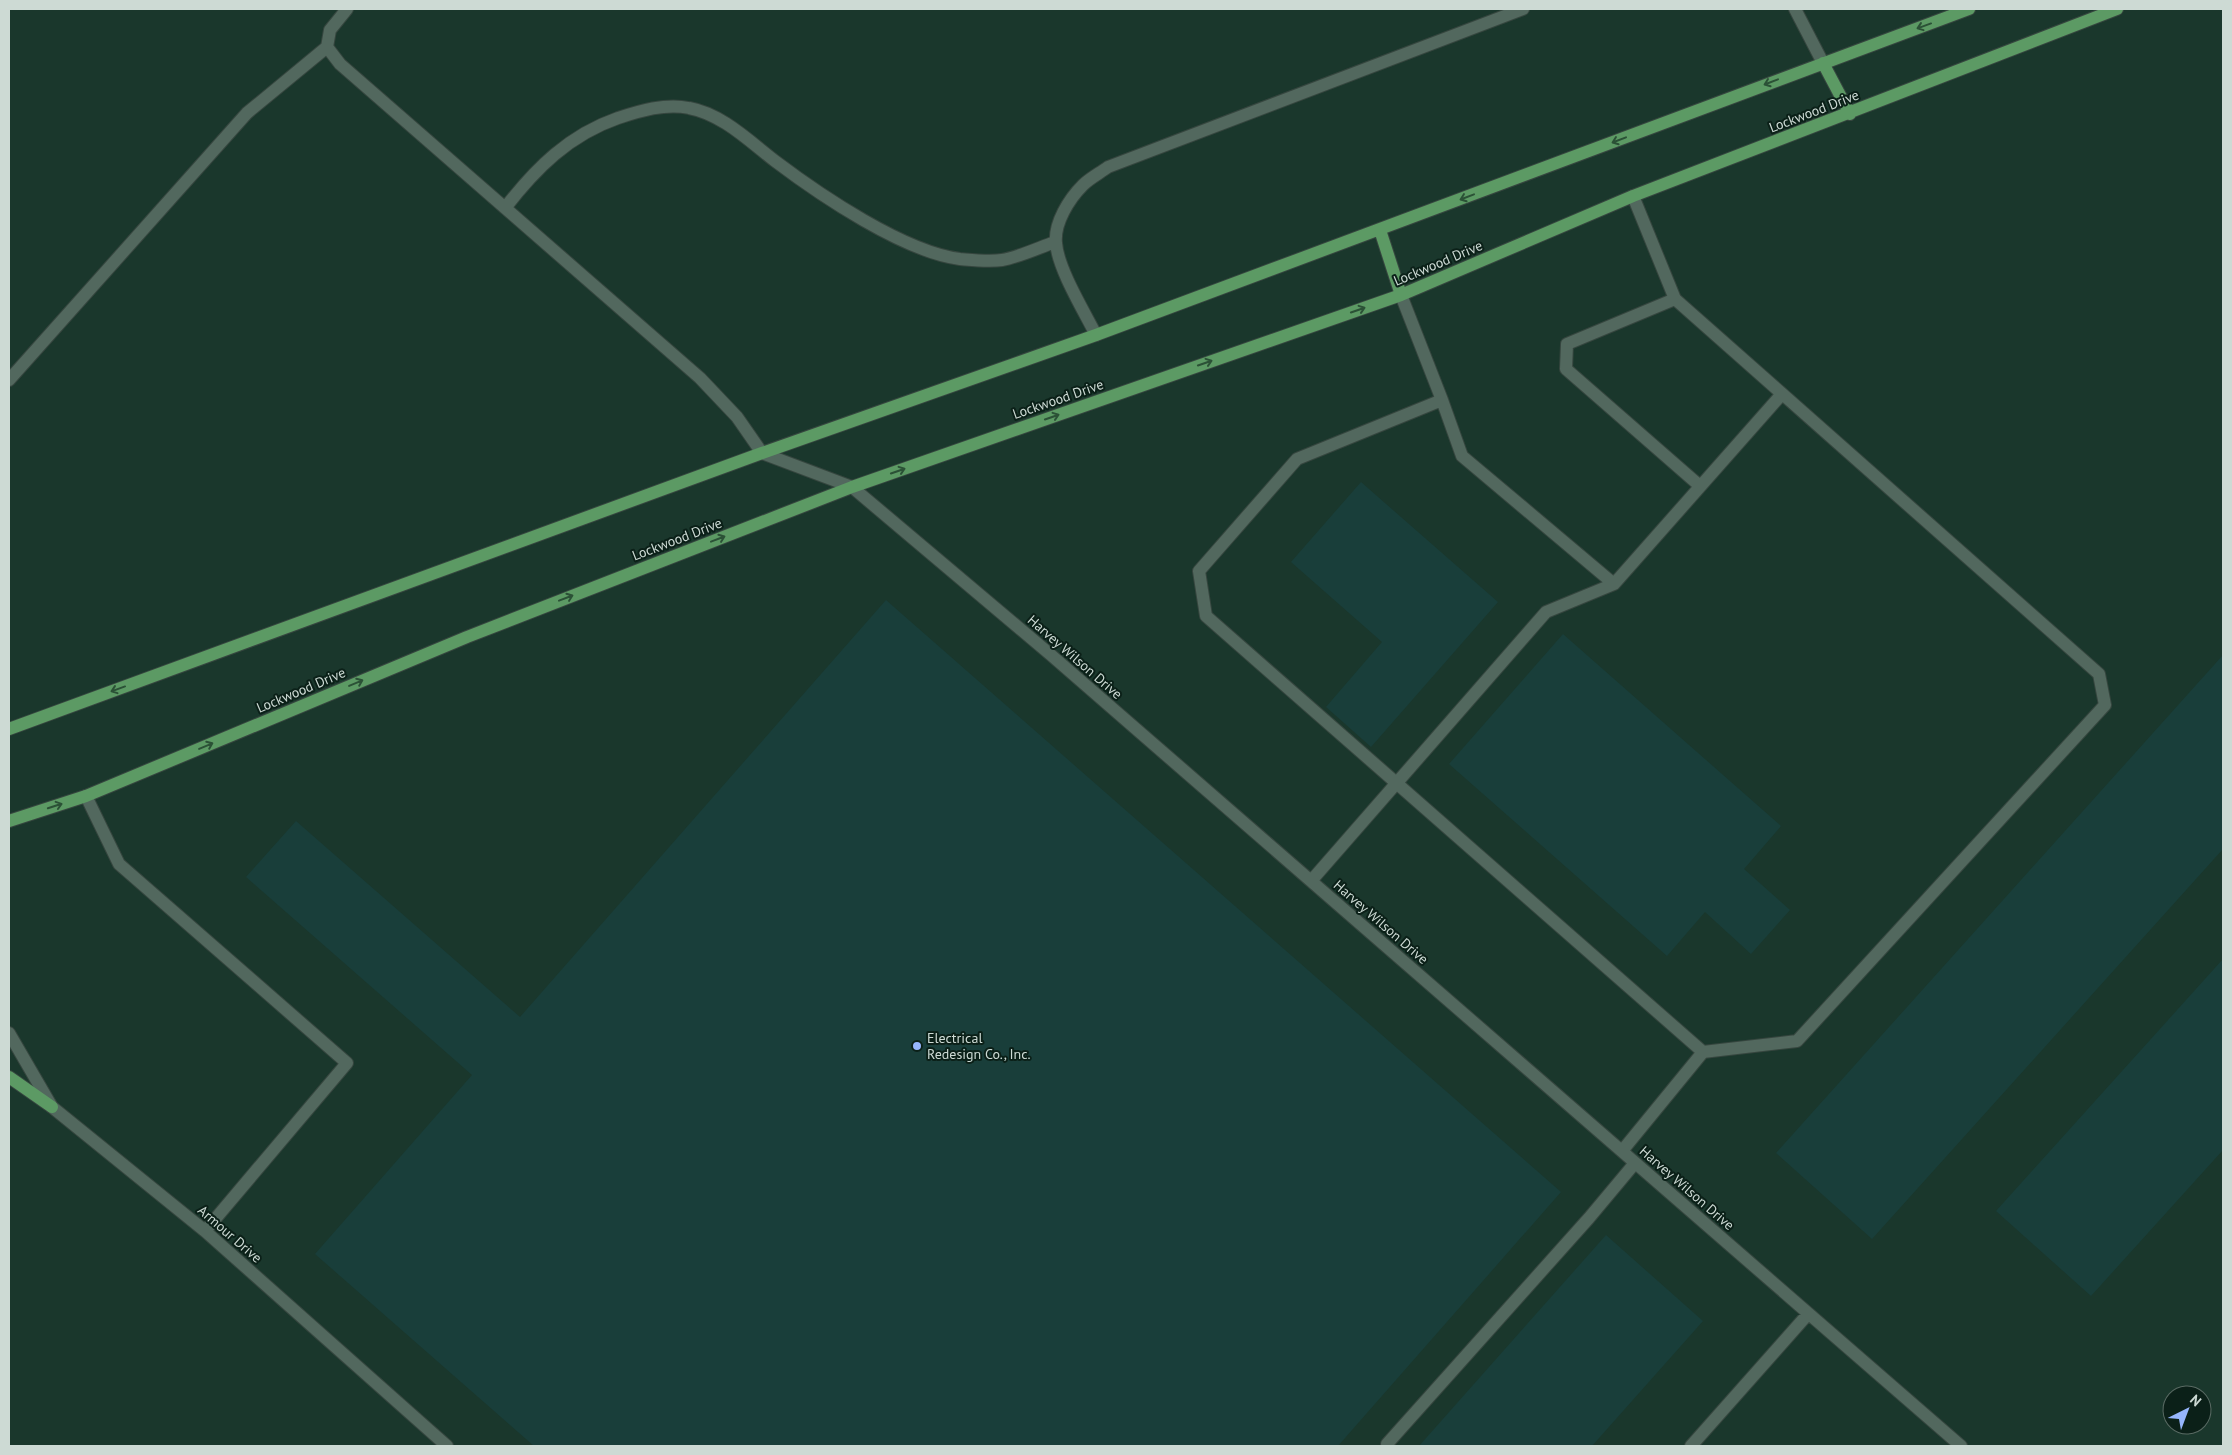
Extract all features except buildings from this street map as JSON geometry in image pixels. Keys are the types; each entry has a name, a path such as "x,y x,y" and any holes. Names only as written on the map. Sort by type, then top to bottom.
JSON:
{"main road":[{"path":"9,729 762,453 1096,335 1969,9"},
{"name":"Lockwood Drive","path":"9,821 86,796 467,637 852,487 1401,295 1633,196 1850,114 2117,9"},
{"path":"1823,63 1850,114"},
{"path":"1380,230 1401,295"},
{"path":"9,1077 52,1107"}],"street":[{"path":"9,380 247,113 327,47 330,30 347,9"},
{"path":"1096,335 1060,262 1055,242 1059,221 1069,202 1083,185 1108,167 1523,9"},
{"path":"1795,9 1823,63"},
{"path":"327,47 340,64 700,378 736,416 762,453"},
{"path":"505,208 526,180 551,156 574,139 609,122 636,112 660,108 688,108 720,119 785,168 840,206 879,228 924,249 959,259 1001,260 1055,242"},
{"path":"1622,1151 1703,1052 1797,1041 2105,705 2099,674 1675,299 1633,196"},
{"path":"1401,295 1462,456 1614,584"},
{"path":"1675,299 1566,344 1566,369 1700,486"},
{"path":"1311,881 1546,612 1614,584 1782,394"},
{"path":"1442,400 1297,459 1199,571 1206,616 1703,1052"},
{"name":"Harvey Wilson Drive","path":"762,453 852,487 1058,662 1961,1446"},
{"path":"86,796 119,864 347,1063 205,1231"},
{"name":"Armour Drive","path":"9,1033 52,1107 205,1231 447,1446"},
{"path":"1386,1444 1589,1218 1635,1163"},
{"path":"1692,1446 1808,1314"}],"shaded area":[{"path":"9,9 2223,9 2223,1446 9,1446"}],"place":[{"name":"Electrical Redesign Co., Inc.","path":"917,1046"}]}
